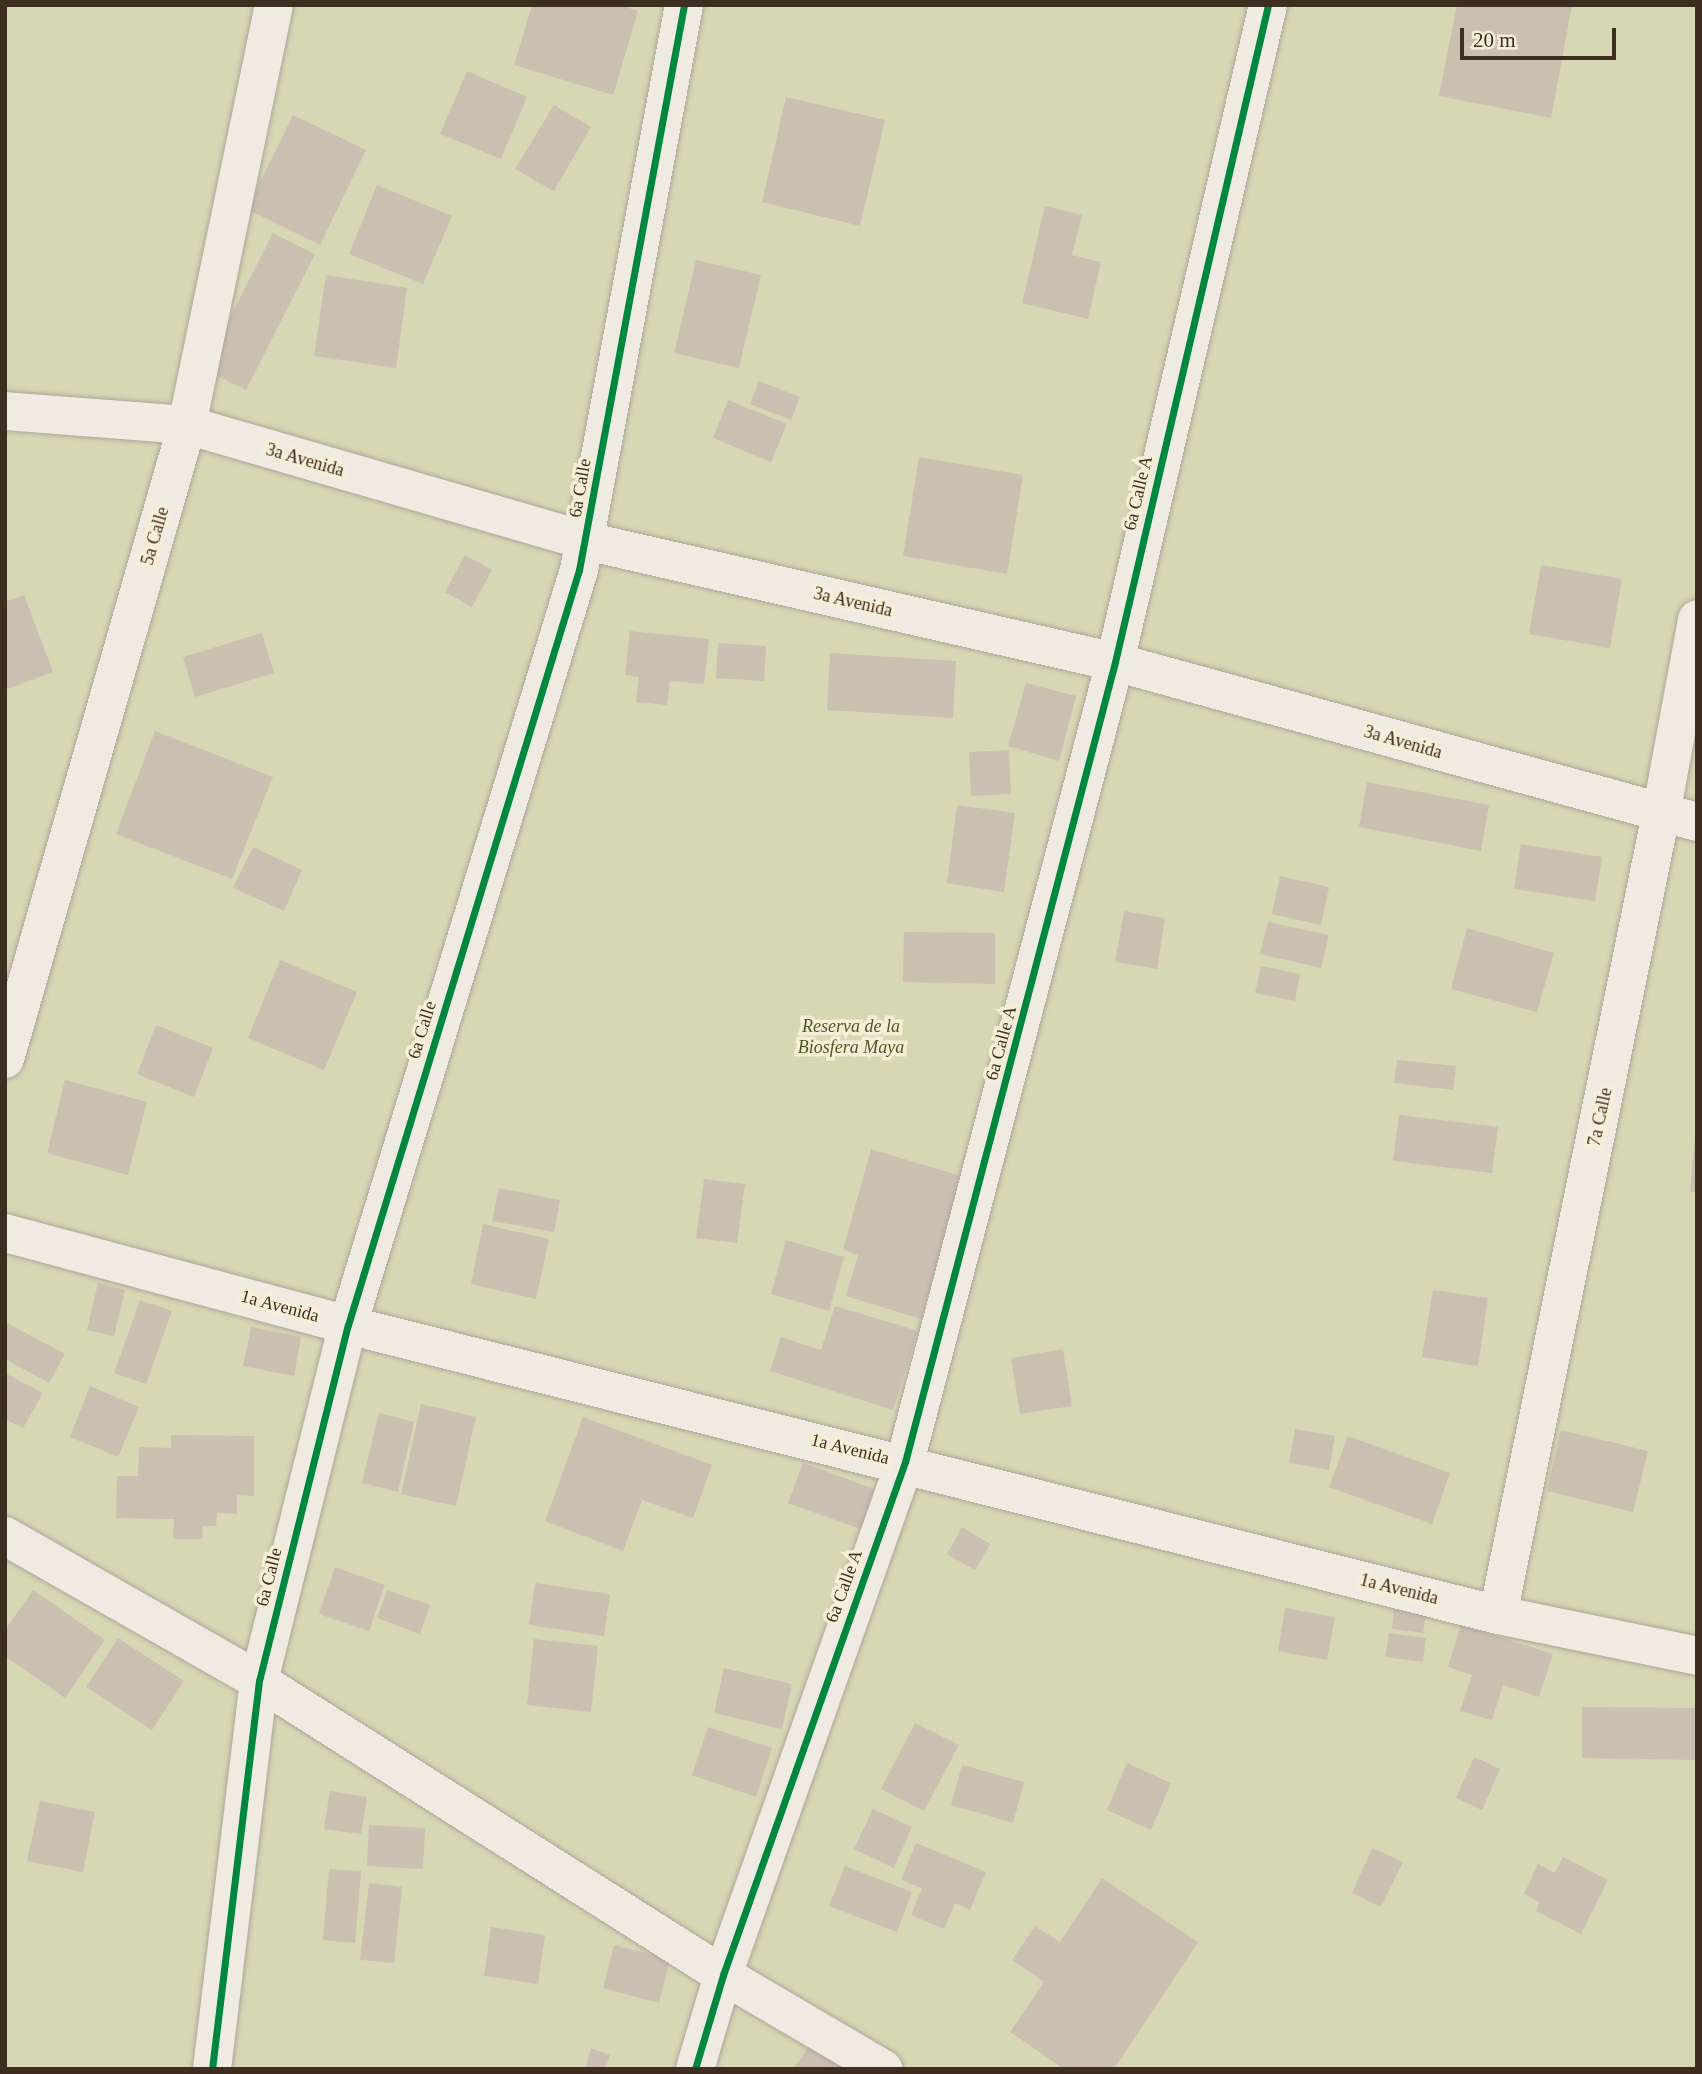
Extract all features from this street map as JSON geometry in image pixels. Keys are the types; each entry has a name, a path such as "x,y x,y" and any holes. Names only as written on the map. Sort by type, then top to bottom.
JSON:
{"street":[{"name":"5a Calle","path":"5,1059 187,425 274,5"},
{"name":"6a Calle","path":"212,2069 259,1681 348,1325 586,541 684,5"},
{"name":"6a Calle A","path":"695,2069 723,1975 905,1462 1115,662 1268,5"},
{"name":"3a Avenida","path":"5,411 187,425 586,541 1115,662 1679,818"},
{"name":"7a Calle","path":"1498,1615 1679,818 1697,619"},
{"name":"1a Avenida","path":"5,1233 348,1325 905,1462 1498,1615 1697,1656"},
{"path":"5,1536 259,1681 723,1975 883,2069"}],"green space":[{"name":"Reserva de la Biosfera Maya","path":"5,5 1697,5 1697,2069 5,2069"}],"building":[{"path":"532,5 620,5 638,11 613,95 514,65"},
{"path":"1457,5 1572,5 1551,118 1439,96"},
{"path":"467,71 527,97 501,159 440,134"},
{"path":"786,97 885,120 860,226 762,202"},
{"path":"554,105 591,127 554,191 515,169"},
{"path":"293,115 366,150 320,245 247,209"},
{"path":"377,185 452,216 423,284 349,254"},
{"path":"1045,206 1082,215 1072,255 1101,262 1088,319 1022,303"},
{"path":"273,233 315,254 246,390 204,369"},
{"path":"696,260 761,275 739,368 674,353"},
{"path":"326,275 407,288 396,368 314,356"},
{"path":"759,381 800,397 791,420 750,404"},
{"path":"728,400 787,424 771,462 713,438"},
{"path":"919,457 1023,475 1007,574 903,556"},
{"path":"465,555 492,570 472,607 445,592"},
{"path":"1541,565 1622,579 1610,648 1529,634"},
{"path":"24,595 53,672 5,690 5,602"},
{"path":"630,631 709,639 704,684 670,681 667,705 636,702 639,677 625,675"},
{"path":"262,633 274,673 195,697 183,657"},
{"path":"718,643 766,646 764,681 716,678"},
{"path":"830,653 956,661 953,718 827,710"},
{"path":"1026,683 1076,696 1059,761 1008,746"},
{"path":"155,731 273,777 232,879 116,834"},
{"path":"1009,750 1011,794 971,796 969,752"},
{"path":"1367,782 1489,805 1481,851 1359,827"},
{"path":"957,805 1015,813 1004,892 947,883"},
{"path":"1521,844 1602,857 1595,901 1514,889"},
{"path":"253,847 302,870 284,911 233,888"},
{"path":"1280,876 1329,887 1321,925 1272,914"},
{"path":"1124,911 1165,918 1157,969 1115,962"},
{"path":"1268,922 1329,935 1321,968 1260,954"},
{"path":"1467,928 1554,953 1537,1012 1451,989"},
{"path":"904,932 995,933 995,984 903,982"},
{"path":"280,960 357,992 324,1070 248,1038"},
{"path":"1261,966 1300,974 1295,1001 1255,993"},
{"path":"156,1025 213,1048 194,1097 137,1074"},
{"path":"1397,1060 1456,1066 1453,1090 1394,1083"},
{"path":"65,1080 147,1102 128,1175 47,1153"},
{"path":"1399,1115 1498,1127 1492,1173 1393,1161"},
{"path":"1695,1136 1697,1192 1690,1192"},
{"path":"871,1149 964,1177 921,1319 846,1296 858,1255 843,1250"},
{"path":"704,1179 745,1184 737,1243 696,1238"},
{"path":"499,1188 560,1200 554,1232 492,1221"},
{"path":"483,1224 549,1239 536,1299 471,1284"},
{"path":"786,1240 844,1257 829,1311 771,1294"},
{"path":"98,1283 125,1290 114,1336 87,1330"},
{"path":"1433,1290 1488,1298 1478,1366 1422,1357"},
{"path":"140,1300 172,1311 146,1384 114,1373"},
{"path":"835,1306 918,1331 893,1410 770,1371 781,1337 821,1350"},
{"path":"5,1322 65,1354 49,1383 5,1359"},
{"path":"251,1327 301,1337 294,1376 243,1366"},
{"path":"1063,1349 1072,1406 1020,1414 1011,1358"},
{"path":"5,1373 43,1393 23,1428 5,1419"},
{"path":"90,1386 139,1407 118,1457 70,1437"},
{"path":"421,1404 476,1417 456,1506 401,1494"},
{"path":"379,1413 414,1422 398,1492 362,1483"},
{"path":"583,1417 712,1465 693,1518 642,1500 623,1551 545,1521"},
{"path":"1295,1429 1335,1436 1329,1470 1289,1463"},
{"path":"1561,1430 1648,1451 1633,1512 1547,1491"},
{"path":"171,1435 254,1436 254,1496 237,1495 237,1514 217,1513 216,1526 202,1526 203,1539 173,1539 174,1519 116,1518 117,1476 138,1476 139,1447 171,1448"},
{"path":"1348,1436 1450,1473 1432,1524 1329,1487"},
{"path":"803,1463 880,1491 866,1531 788,1503"},
{"path":"962,1527 990,1544 975,1570 947,1554"},
{"path":"335,1567 385,1585 369,1631 319,1614"},
{"path":"535,1583 610,1594 604,1636 529,1625"},
{"path":"33,1590 105,1640 65,1698 5,1656 5,1630"},
{"path":"387,1590 430,1605 420,1634 377,1618"},
{"path":"1285,1608 1335,1617 1327,1660 1278,1651"},
{"path":"1394,1610 1426,1614 1423,1633 1392,1629"},
{"path":"1461,1625 1553,1654 1539,1697 1503,1685 1492,1720 1460,1711 1472,1675 1448,1667"},
{"path":"1389,1633 1426,1638 1423,1662 1385,1657"},
{"path":"118,1638 184,1681 152,1730 86,1687"},
{"path":"534,1639 598,1646 591,1712 527,1705"},
{"path":"724,1668 792,1684 782,1729 714,1713"},
{"path":"1582,1707 1697,1708 1697,1760 1582,1758"},
{"path":"915,1723 959,1745 924,1811 881,1789"},
{"path":"708,1727 772,1748 756,1797 692,1775"},
{"path":"1474,1757 1500,1769 1482,1810 1456,1798"},
{"path":"1127,1763 1171,1783 1151,1830 1107,1810"},
{"path":"962,1765 1024,1782 1013,1823 951,1805"},
{"path":"330,1791 367,1797 361,1834 324,1829"},
{"path":"40,1801 95,1812 83,1872 27,1861"},
{"path":"873,1809 912,1827 894,1868 854,1849"},
{"path":"369,1825 425,1828 423,1869 367,1866"},
{"path":"916,1843 986,1872 970,1910 955,1903 944,1929 911,1915 922,1888 901,1880"},
{"path":"1372,1848 1403,1862 1381,1907 1352,1893"},
{"path":"1563,1857 1608,1880 1581,1934 1536,1911 1540,1902 1524,1894 1538,1864 1555,1873"},
{"path":"845,1866 912,1892 897,1932 829,1906"},
{"path":"329,1869 361,1871 355,1943 323,1940"},
{"path":"1102,1878 1198,1942 1114,2069 1064,2069 1010,2032 1044,1982 1012,1960 1035,1926 1060,1942"},
{"path":"369,1883 402,1887 394,1963 360,1960"},
{"path":"491,1927 545,1935 538,1984 484,1976"},
{"path":"614,1945 670,1959 659,2003 603,1988"},
{"path":"814,2040 854,2069 793,2069"},
{"path":"591,2048 610,2055 605,2069 585,2069"}],"cycle path":[{"path":"212,2069 259,1681 348,1325 579,570 684,5"},
{"path":"695,2069 723,1975 905,1462 1115,662 1268,5"}]}
